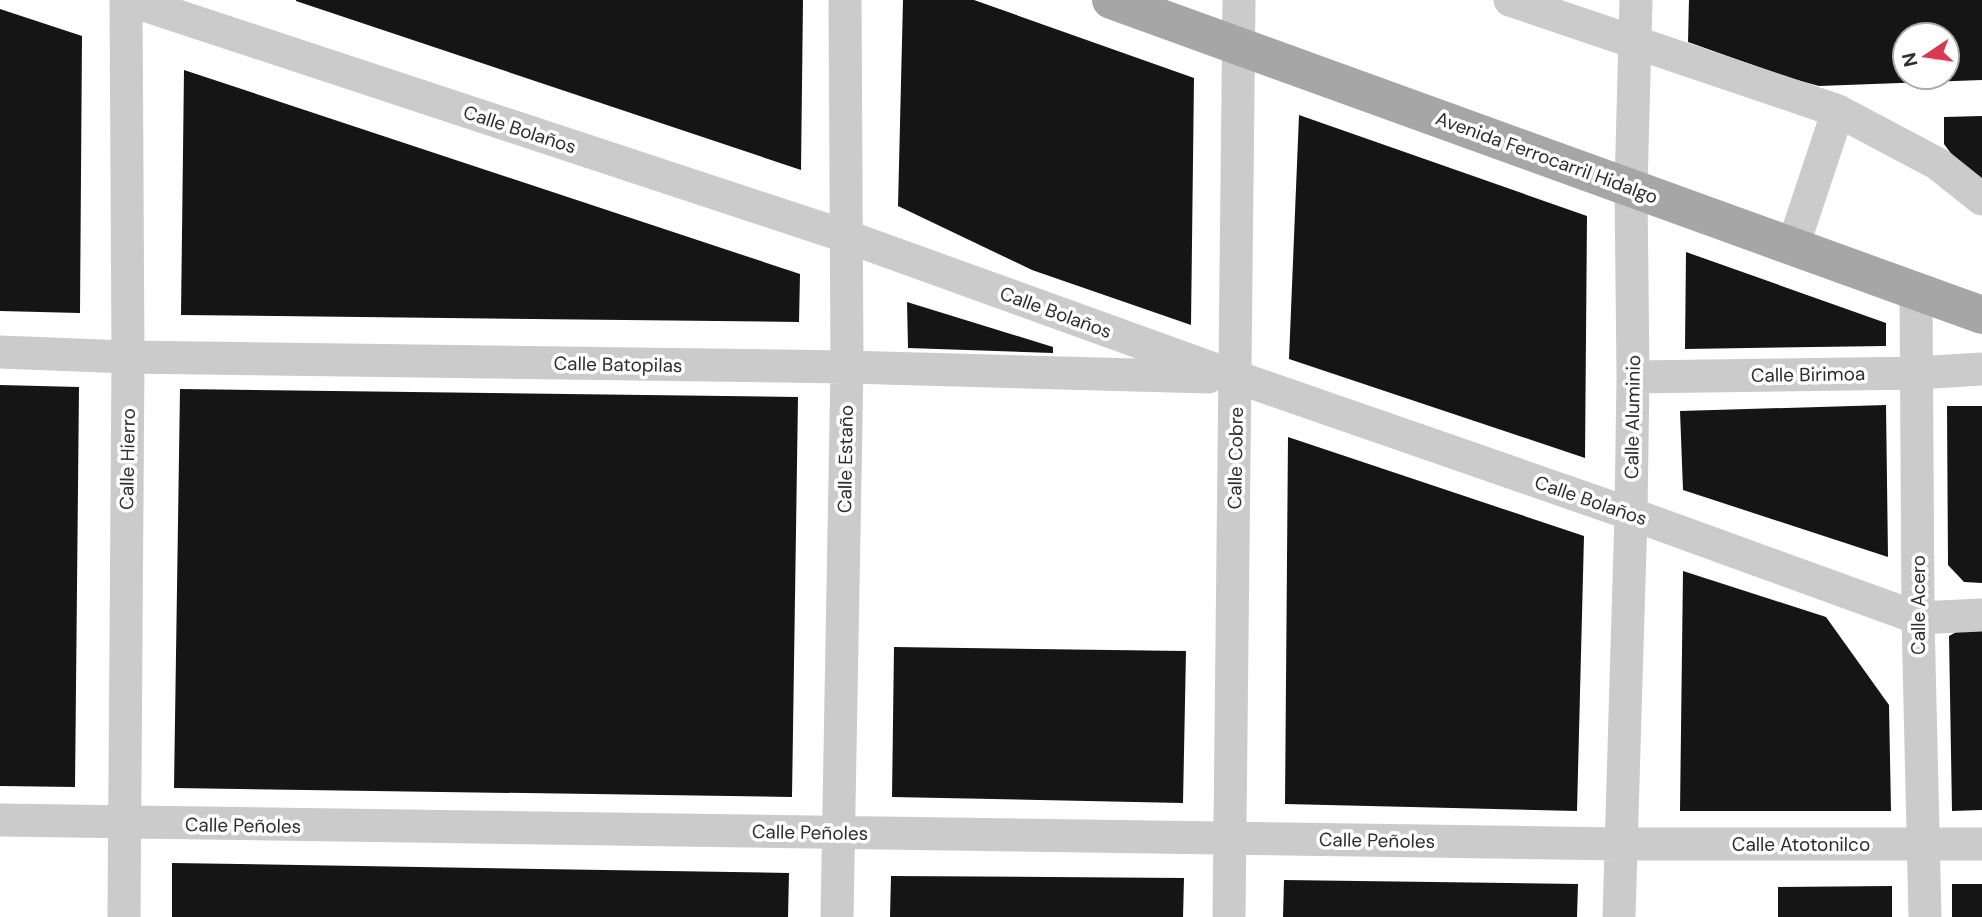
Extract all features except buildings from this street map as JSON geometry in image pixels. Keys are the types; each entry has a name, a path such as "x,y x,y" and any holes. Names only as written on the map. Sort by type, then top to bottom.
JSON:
{"main road":[{"name":"Avenida Ferrocarril Hidalgo","path":"1111,0 1982,316"}],"street":[{"name":"Calle Bolaños","path":"128,0 848,237 1918,618 1982,615"},
{"name":"Calle Hierro","path":"124,917 128,0"},
{"name":"Calle Estaño","path":"837,917 847,367 845,0"},
{"name":"Calle Cobre","path":"1229,917 1239,0"},
{"path":"1510,0 1838,111 1938,164 1982,199"},
{"name":"Calle Aluminio","path":"1619,917 1631,514 1631,187 1636,0"},
{"path":"1793,246 1838,111"},
{"name":"Calle Acero","path":"1916,293 1918,618 1925,917"},
{"name":"Calle Batopilas","path":"0,352 128,357 847,367 1236,377"},
{"name":"Calle Birimoa","path":"1633,377 1918,373 1982,369"},
{"name":"Calle Peñoles","path":"0,820 1620,844"},
{"name":"Calle Atotonilco","path":"1620,844 1982,844"}]}
